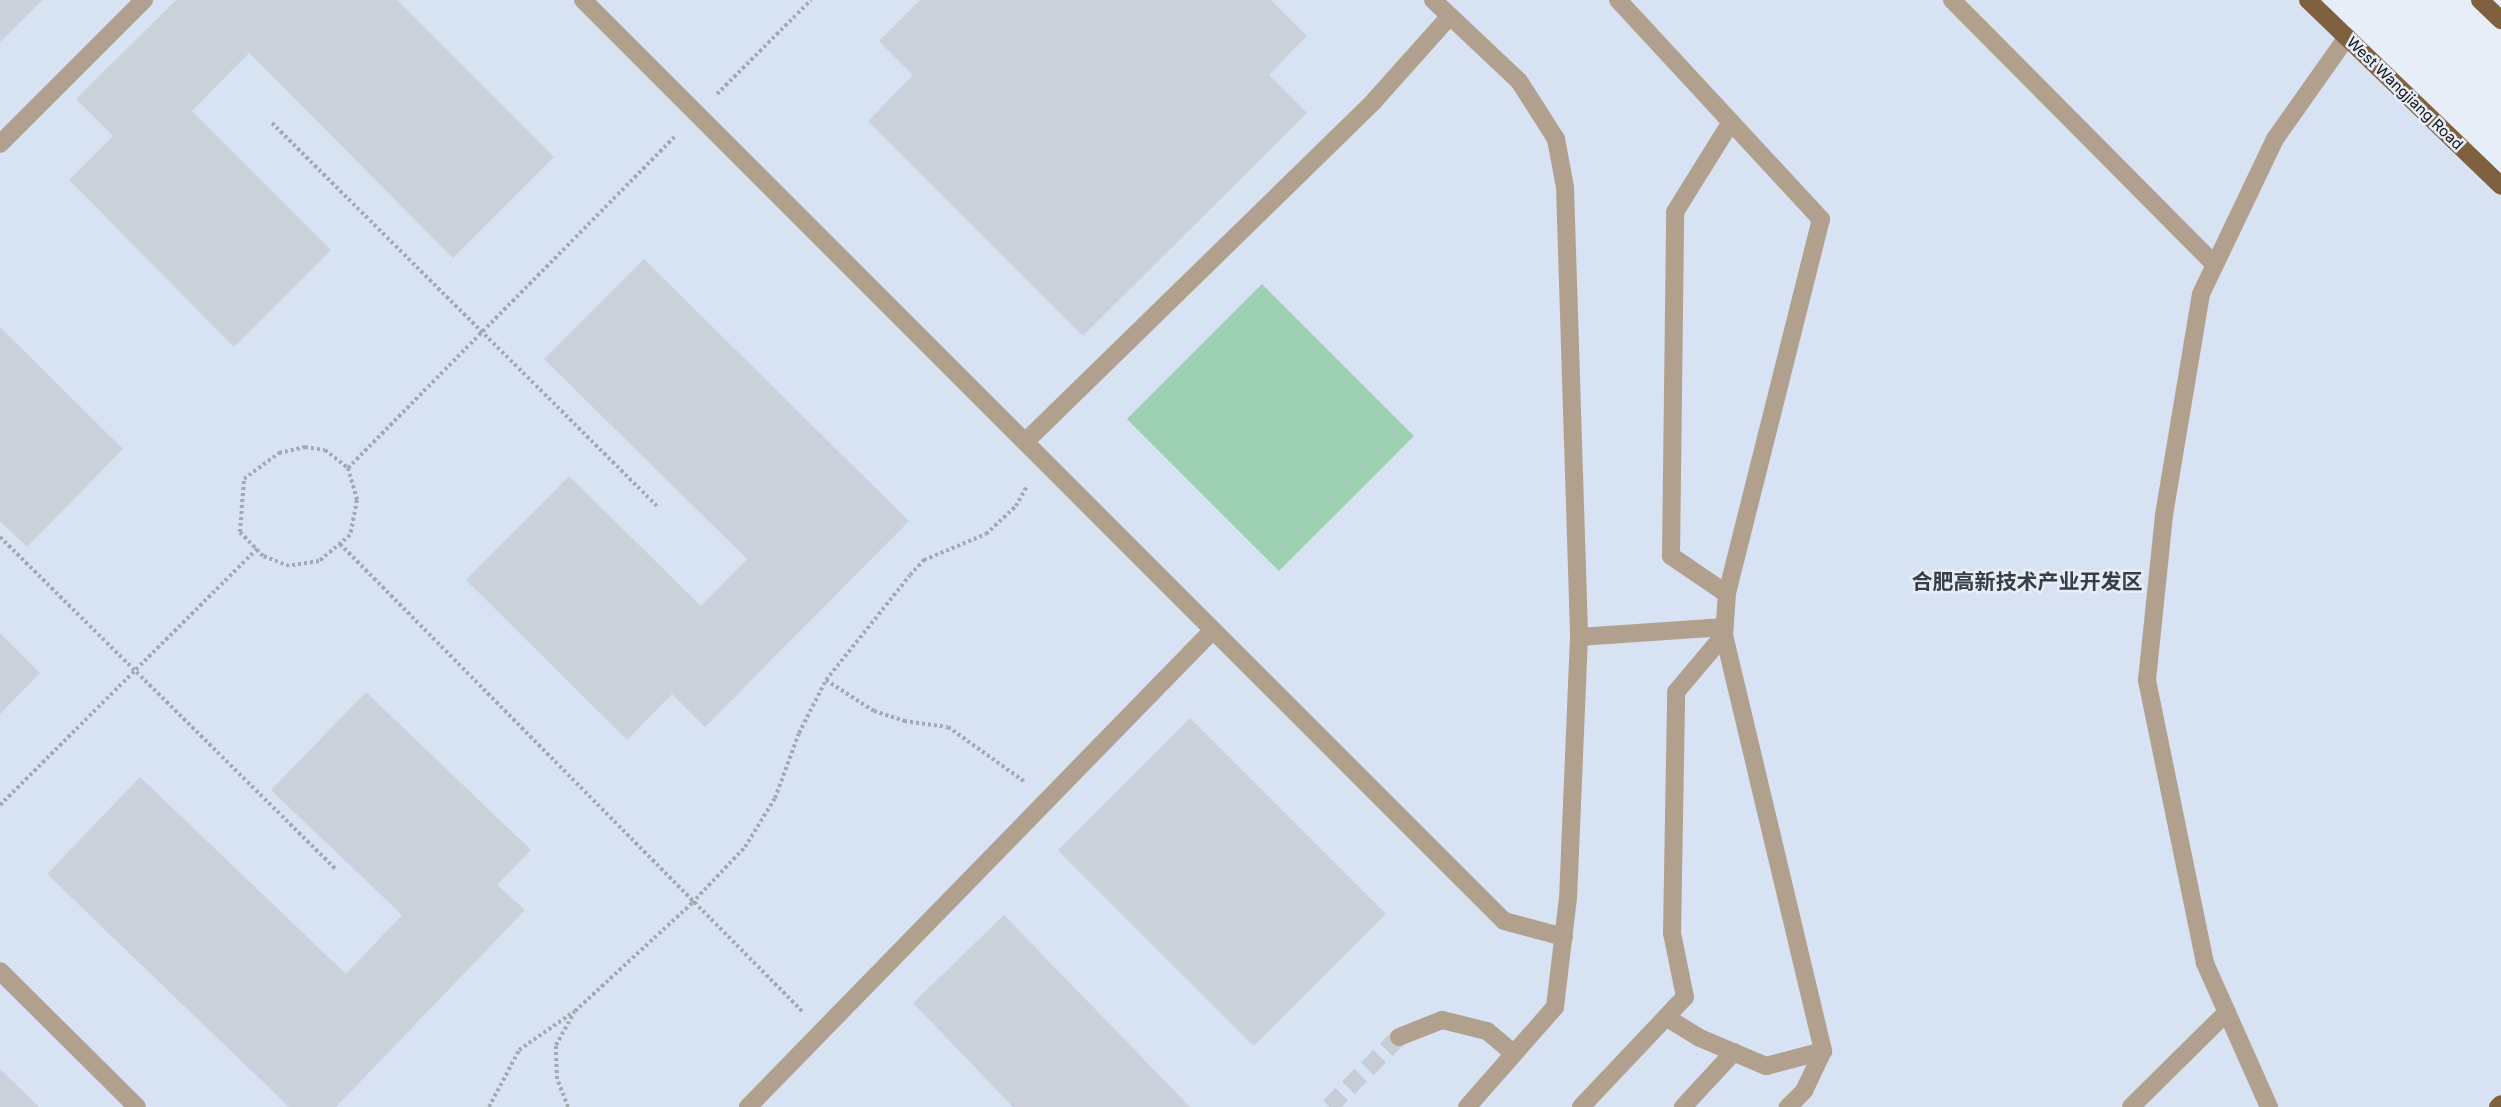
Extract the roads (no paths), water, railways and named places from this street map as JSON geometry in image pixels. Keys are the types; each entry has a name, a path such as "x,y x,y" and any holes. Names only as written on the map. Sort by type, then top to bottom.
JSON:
{"main road":[{"name":"West Wangjiang Road","path":"2308,0 2501,186"},
{"path":"2480,0 2501,20"},
{"path":"2498,1107 2501,1104"}],"lane":[{"path":"0,144 144,0"},
{"path":"583,0 1504,921 1564,937"},
{"path":"1433,0 1519,81 1556,139 1565,187 1579,637 1564,937 1555,1007 1512,1052 1467,1107"},
{"path":"1618,0 1821,219 1726,594 1725,631 1823,1051 1804,1091 1788,1107"},
{"path":"1952,0 2215,265"},
{"path":"1025,442 1374,101 1450,16"},
{"path":"2269,1107 2205,963 2147,680 2164,515 2201,294 2275,139 2347,37"},
{"path":"1726,594 1671,556 1675,212 1731,122"},
{"path":"748,1107 1213,630"},
{"path":"1579,637 1725,631"},
{"path":"1581,1107 1685,998 1672,933 1676,692 1725,631"},
{"path":"0,971 137,1107"},
{"path":"2131,1107 2227,1012"},
{"path":"1666,1017 1734,1052 1766,1065 1823,1051"},
{"path":"1399,1037 1442,1020 1487,1031 1512,1052"},
{"path":"1683,1107 1734,1052"}],"tunnel":[{"path":"1329,1107 1399,1037"}],"district":[{"name":"合肥高新技术产业开发区","path":"2027,582"}]}
